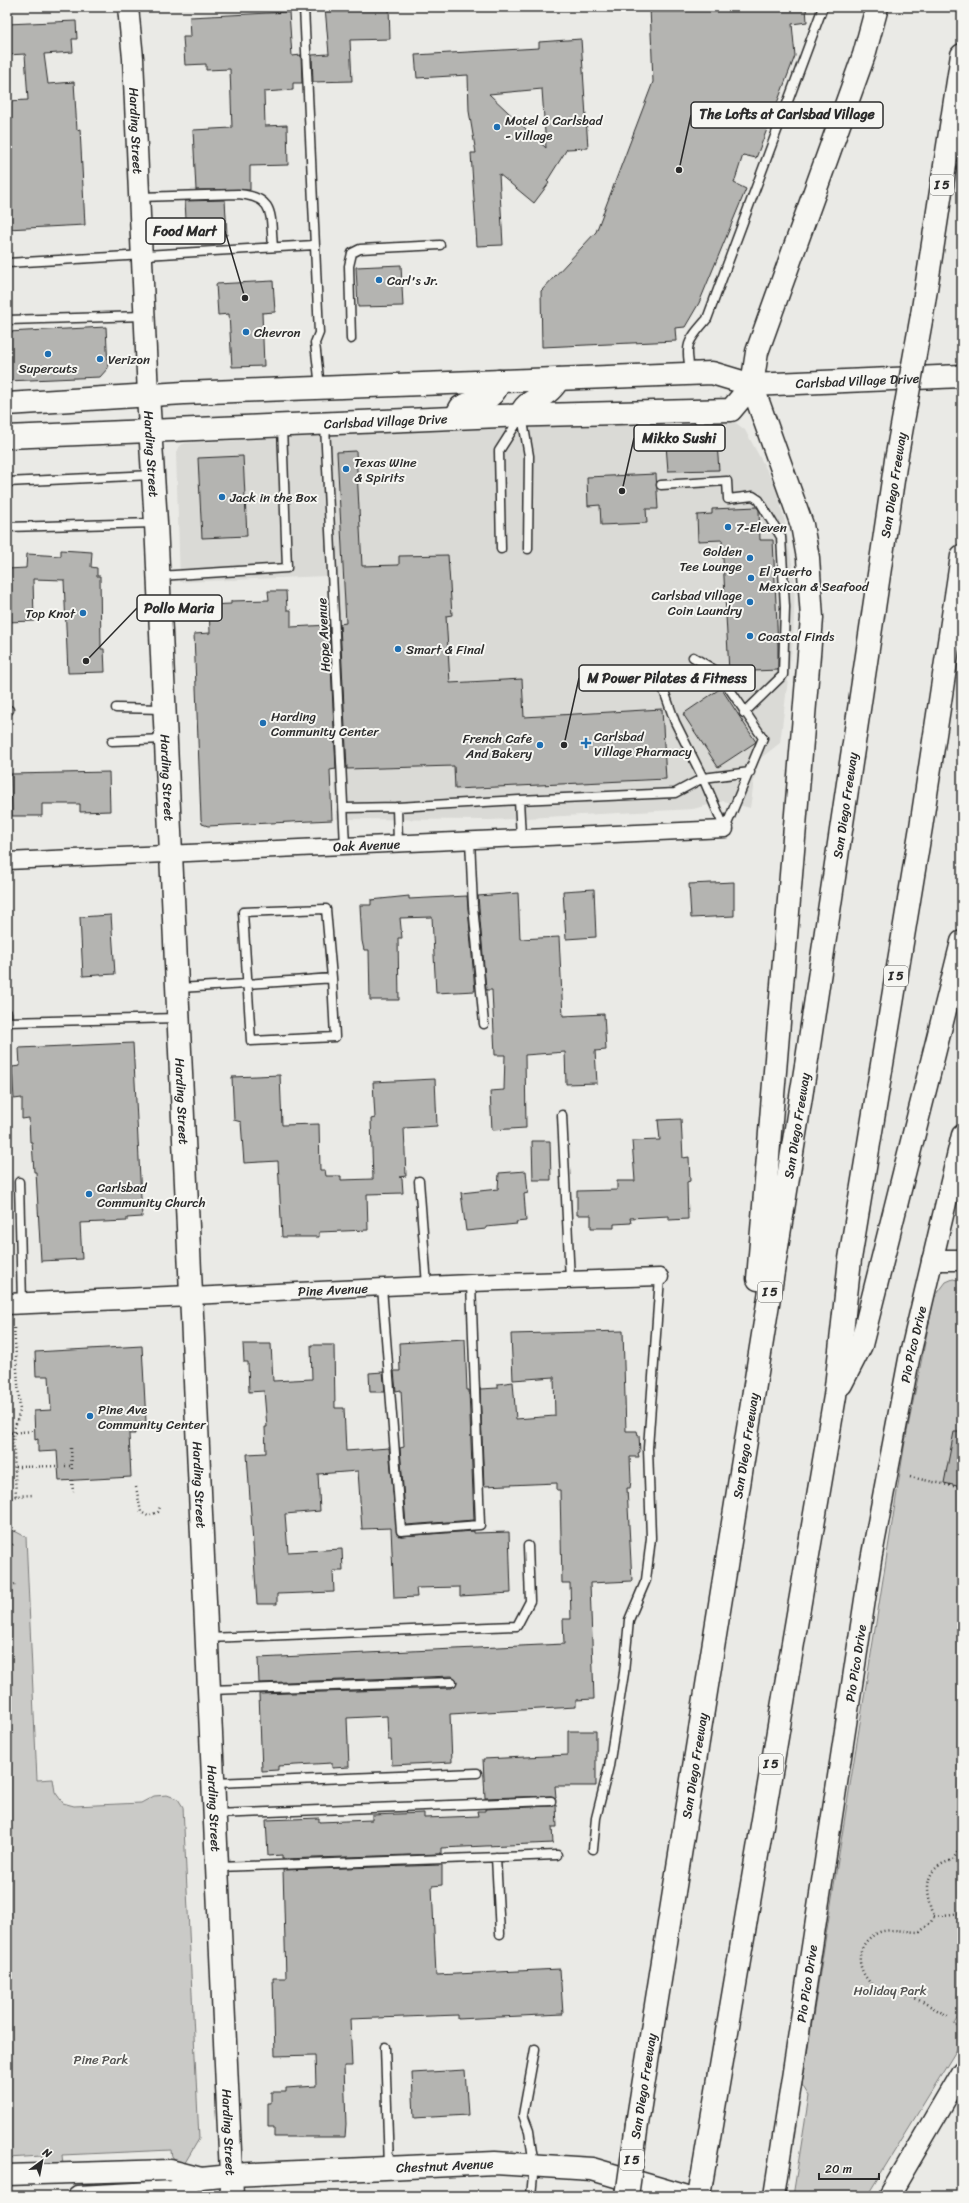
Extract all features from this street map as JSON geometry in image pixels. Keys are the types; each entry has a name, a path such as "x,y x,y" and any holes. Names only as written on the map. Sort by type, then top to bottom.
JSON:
{"main road":[{"path":"745,1445 812,618 808,558 802,525 752,385 757,352 864,55 877,7"},
{"name":"San Diego Freeway","path":"627,2196 637,2124 807,1059 896,460 922,314 962,55"},
{"name":"Carlsbad Village Drive","path":"7,404 148,395 320,387 712,373 752,385 962,376"},
{"path":"522,415 523,408 527,404 550,391 559,378"},
{"path":"455,418 461,406 492,395 496,390 499,380"},
{"name":"Carlsbad Village Drive","path":"7,436 522,415 731,410 752,385"},
{"name":"Harding Street","path":"148,395 154,475 157,576 166,739 231,2186"},
{"name":"I 5","path":"699,2196 708,2132 835,1396 850,1259 921,827 962,556"},
{"path":"835,1396 861,1345 962,942"},
{"name":"Chestnut Avenue","path":"231,2186 389,2168 495,2163 592,2169 684,2196"}],"street":[{"name":"Harding Street","path":"128,7 133,58 148,395"},
{"name":"Oak Avenue","path":"7,861 725,829"},
{"name":"Pio Pico Drive","path":"774,2196 871,1560 908,1359 962,1135"},
{"path":"932,1260 962,1260"},
{"name":"Pine Avenue","path":"15,1304 471,1283 660,1277"},
{"path":"889,2196 962,2071"},
{"name":"Chestnut Avenue","path":"7,2175 170,2170 231,2186"},
{"name":"Chestnut Avenue","path":"78,2196 173,2191 201,2178"}],"lane":[{"path":"304,7 319,333 315,343 320,387"},
{"path":"691,374 686,353 690,339 707,319 823,7"},
{"path":"139,197 238,194 253,195 260,198 270,212 273,247"},
{"path":"7,263 315,245"},
{"path":"352,339 349,266 352,253 360,249 440,245"},
{"path":"7,320 144,316"},
{"path":"660,435 702,432 699,410"},
{"path":"522,415 529,456 528,548"},
{"path":"502,549 499,451 522,415"},
{"name":"Hope Avenue","path":"324,423 345,846"},
{"path":"157,576 287,568 282,425"},
{"path":"7,482 154,475"},
{"path":"661,485 727,481 728,499 754,496 760,500 781,537 785,607 783,675 744,713"},
{"path":"7,527 156,523"},
{"path":"693,657 718,672 744,713 763,738 725,829"},
{"path":"658,674 675,722 703,778 725,829"},
{"path":"116,708 164,710"},
{"path":"112,741 166,739"},
{"path":"344,808 397,807 675,792 703,778 750,772"},
{"path":"519,800 521,838"},
{"path":"397,807 398,844"},
{"path":"470,840 473,906 484,1024"},
{"path":"326,909 332,978 335,1037 251,1041 243,912 326,909"},
{"path":"177,988 332,978"},
{"path":"7,1013 7,1022 178,1018"},
{"path":"562,1115 570,1280"},
{"path":"419,1181 427,1285"},
{"path":"15,1304 19,1182"},
{"path":"593,1849 596,1818 608,1766 624,1673 629,1620 646,1580 651,1538 648,1448 660,1277"},
{"path":"382,1287 401,1531 480,1525 471,1283"},
{"path":"206,1638 517,1626 530,1601 528,1546"},
{"path":"209,1690 452,1682"},
{"path":"213,1783 477,1772"},
{"path":"214,1814 551,1801"},
{"path":"217,1867 557,1855"},
{"path":"496,1857 500,1934"},
{"path":"385,2047 389,2168"},
{"path":"531,2196 534,2165 529,2131 523,2115 535,2049"}],"path":[{"path":"14,1328 20,1411 13,1433 16,1496"},
{"path":"7,1433 35,1431"},
{"path":"71,1448 72,1471"},
{"path":"15,1468 58,1466"},
{"path":"65,1466 72,1466"},
{"path":"910,1477 962,1488"},
{"path":"72,1480 73,1492"},
{"path":"136,1487 141,1512 148,1516 158,1512 160,1507"},
{"path":"7,1499 16,1496 33,1495"},
{"path":"7,1522 16,1532"},
{"path":"7,1551 13,1544"},
{"path":"7,1588 15,1584"},
{"path":"948,2016 899,1992 880,1990 869,1982 860,1965 860,1952 867,1940 881,1932 920,1932 931,1922 934,1916 927,1894 930,1876 940,1864 953,1860 957,1852 962,1855"},
{"path":"934,1916 962,1913"}],"shaded area":[{"path":"722,418 736,423 745,430 775,485 785,522 795,583 793,640 780,743 757,761 750,808 724,801 693,809 490,820 336,819 330,626 326,576 180,582 176,453 179,446 185,443 285,438 402,429"}],"green space":[{"name":"Holiday Park","path":"953,1279 962,1281 962,2010 954,2024 962,2029 962,2041 867,2196 793,2196 809,2096 802,2085 905,1442 934,1298 946,1282"},
{"name":"Pine Park","path":"7,1527 26,1537 37,1780 53,1779 55,1792 63,1803 74,1806 141,1803 154,1796 167,1795 178,1799 183,1807 199,2139 183,2166 177,2164 172,2157 171,2150 62,2155 63,2165 44,2166 42,2156 7,2158"}],"building":[{"path":"325,7 389,7 390,39 350,40 352,81 313,82 312,55 329,54"},
{"path":"650,7 806,7 807,22 792,24 795,56 756,158 743,155 734,183 746,189 699,303 685,327 675,328 676,341 542,347 541,291 596,232 653,82"},
{"path":"289,12 292,56 301,55 302,83 293,83 293,90 264,92 265,126 287,125 288,165 250,166 250,190 196,190 193,130 232,128 230,69 206,70 206,64 185,65 183,37 191,37 190,17"},
{"path":"76,21 77,39 72,39 73,52 44,54 48,84 74,82 77,130 80,129 85,225 7,229 7,101 28,100 25,54 7,55 7,24"},
{"path":"581,39 588,148 567,149 547,181 549,183 534,203 499,174 503,245 477,246 471,153 476,153 469,111 468,75 417,78 415,55 539,48 539,42","holes":["542,89 546,148 489,94"]},
{"path":"225,200 227,235 187,237 185,201"},
{"name":"Carl's Jr.","path":"401,265 403,306 358,307 356,267"},
{"path":"273,281 275,312 262,313 264,366 232,367 229,314 218,315 216,284"},
{"path":"106,327 108,368 100,377 7,381 7,332"},
{"path":"717,444 719,470 668,471 666,445"},
{"path":"356,451 362,566 399,565 399,556 448,555 452,615 446,616 450,683 522,679 524,717 662,709 666,779 455,789 454,766 347,769 340,624 346,623 337,452"},
{"name":"Jack in the Box","path":"243,456 247,536 202,538 198,458"},
{"path":"656,474 658,509 646,509 647,523 601,525 600,505 588,506 587,477"},
{"path":"757,507 759,510 760,540 773,540 778,670 729,672 722,540 698,541 697,515 712,514 712,509"},
{"path":"61,550 92,552 91,567 97,568 97,576 100,576 101,649 104,649 105,672 68,673 64,580 33,579 34,621 7,622 7,569 26,568 27,554 61,556"},
{"name":"Harding Community Center","path":"268,591 286,591 287,610 291,610 291,627 329,625 336,769 330,770 332,820 208,826 202,824 201,819 194,634 210,633 209,605 231,604 231,601 269,600"},
{"path":"721,688 756,742 718,767 683,714"},
{"path":"109,772 110,811 80,812 80,804 42,804 42,816 12,816 11,774"},
{"path":"734,882 734,916 691,918 689,884"},
{"path":"594,889 596,937 566,939 563,891"},
{"path":"518,893 520,939 559,937 563,1016 604,1014 606,1050 595,1051 597,1083 566,1084 565,1052 525,1055 526,1128 492,1130 490,1091 504,1090 505,1055 495,1055 492,990 486,990 478,896"},
{"path":"409,896 409,899 467,896 475,991 436,993 432,917 400,918 402,938 398,938 399,1000 370,1000 369,950 364,950 362,941 360,905 371,905 371,900"},
{"path":"111,915 115,974 83,976 80,917"},
{"path":"133,1043 142,1217 127,1218 127,1221 80,1223 82,1259 41,1261 36,1172 34,1172 32,1142 30,1142 29,1118 22,1119 22,1098 14,1099 12,1067 20,1066 19,1048"},
{"path":"280,1075 282,1125 319,1124 320,1170 325,1170 326,1176 341,1176 341,1180 373,1179 371,1119 375,1118 373,1082 435,1079 437,1126 404,1128 406,1176 399,1177 402,1178 403,1193 367,1194 368,1230 319,1232 319,1237 282,1237 278,1161 244,1163 241,1122 234,1120 232,1077"},
{"path":"681,1119 683,1158 689,1157 690,1181 687,1182 688,1219 669,1220 669,1216 630,1218 631,1223 614,1224 614,1228 591,1228 591,1215 577,1215 577,1191 617,1190 617,1181 635,1181 632,1141 660,1140 658,1120"},
{"path":"532,1141 550,1141 551,1180 533,1180"},
{"path":"526,1171 528,1193 524,1194 526,1221 516,1222 517,1224 486,1227 486,1229 466,1231 461,1193 498,1189 499,1173"},
{"path":"623,1331 626,1431 637,1431 639,1435 640,1452 638,1453 639,1457 630,1457 631,1481 630,1488 627,1488 632,1581 590,1583 594,1699 576,1700 576,1707 450,1714 452,1762 392,1765 391,1740 388,1740 387,1716 347,1718 349,1767 332,1768 332,1763 278,1766 278,1770 262,1771 259,1694 452,1688 457,1682 452,1676 259,1683 258,1658 564,1644 563,1619 571,1619 570,1583 562,1583 560,1490 557,1490 557,1483 484,1486 480,1389 498,1388 498,1384 513,1382 516,1419 555,1416 554,1377 513,1380 511,1334"},
{"path":"465,1339 467,1390 469,1390 474,1520 406,1525 400,1448 404,1447 401,1390 396,1391 394,1371 400,1371 399,1343"},
{"path":"243,1344 271,1344 273,1381 312,1379 311,1345 334,1345 335,1408 344,1408 346,1451 389,1448 397,1534 401,1536 474,1531 474,1533 509,1532 511,1593 460,1596 460,1587 416,1588 417,1597 394,1598 391,1528 362,1529 358,1471 318,1474 320,1511 285,1514 288,1552 342,1549 343,1571 333,1571 334,1592 277,1594 277,1604 257,1604 247,1454 266,1453 265,1427 267,1427 264,1391 249,1392 248,1362 244,1362"},
{"name":"Pine Ave Community Center","path":"142,1346 146,1422 134,1423 135,1434 129,1434 131,1477 59,1481 57,1451 38,1452 38,1439 35,1440 34,1411 51,1410 49,1376 36,1376 35,1352"},
{"path":"383,1372 385,1392 370,1392 369,1373"},
{"path":"954,1432 962,1432 962,1487 944,1483"},
{"path":"568,1731 596,1731 596,1786 555,1786 556,1798 551,1796 485,1798 483,1759 568,1755"},
{"path":"556,1804 557,1827 552,1827 553,1843 441,1848 441,1854 282,1859 282,1855 268,1856 266,1820 319,1818 319,1822 372,1820 372,1815 424,1813 424,1818 478,1816 477,1811 485,1811 485,1809 551,1806"},
{"path":"442,1865 442,1885 432,1886 436,1975 560,1969 563,2014 458,2019 458,2015 350,2019 352,2066 344,2066 345,2137 274,2137 274,2127 268,2127 268,2103 271,2103 271,2092 286,2092 286,2088 316,2086 315,2055 275,2056 273,1978 286,1978 283,1870"},
{"path":"465,2070 468,2115 414,2118 412,2073"}],"place":[{"name":"Motel 6 Carlsbad - Village","path":"497,127"},
{"name":"The Lofts at Carlsbad Village","path":"679,170"},
{"name":"Carl's Jr.","path":"379,280"},
{"name":"Food Mart","path":"245,298"},
{"name":"Chevron","path":"246,332"},
{"name":"Supercuts","path":"48,354"},
{"name":"Verizon","path":"100,359"},
{"name":"Texas Wine & Spirits","path":"346,469"},
{"name":"Mikko Sushi","path":"622,491"},
{"name":"Jack in the Box","path":"222,497"},
{"name":"7-Eleven","path":"728,527"},
{"name":"Golden Tee Lounge","path":"750,558"},
{"name":"El Puerto Mexican & Seafood","path":"751,578"},
{"name":"Carlsbad Village Coin Laundry","path":"750,602"},
{"name":"Top Knot","path":"83,613"},
{"name":"Coastal Finds","path":"750,636"},
{"name":"Smart & Final","path":"398,649"},
{"name":"Pollo Maria","path":"86,661"},
{"name":"Harding Community Center","path":"263,723"},
{"name":"Carlsbad Village Pharmacy","path":"586,743"},
{"name":"French Cafe And Bakery","path":"540,745"},
{"name":"M Power Pilates & Fitness","path":"564,745"},
{"name":"Carlsbad Community Church","path":"89,1194"},
{"name":"Pine Ave Community Center","path":"90,1416"}]}
